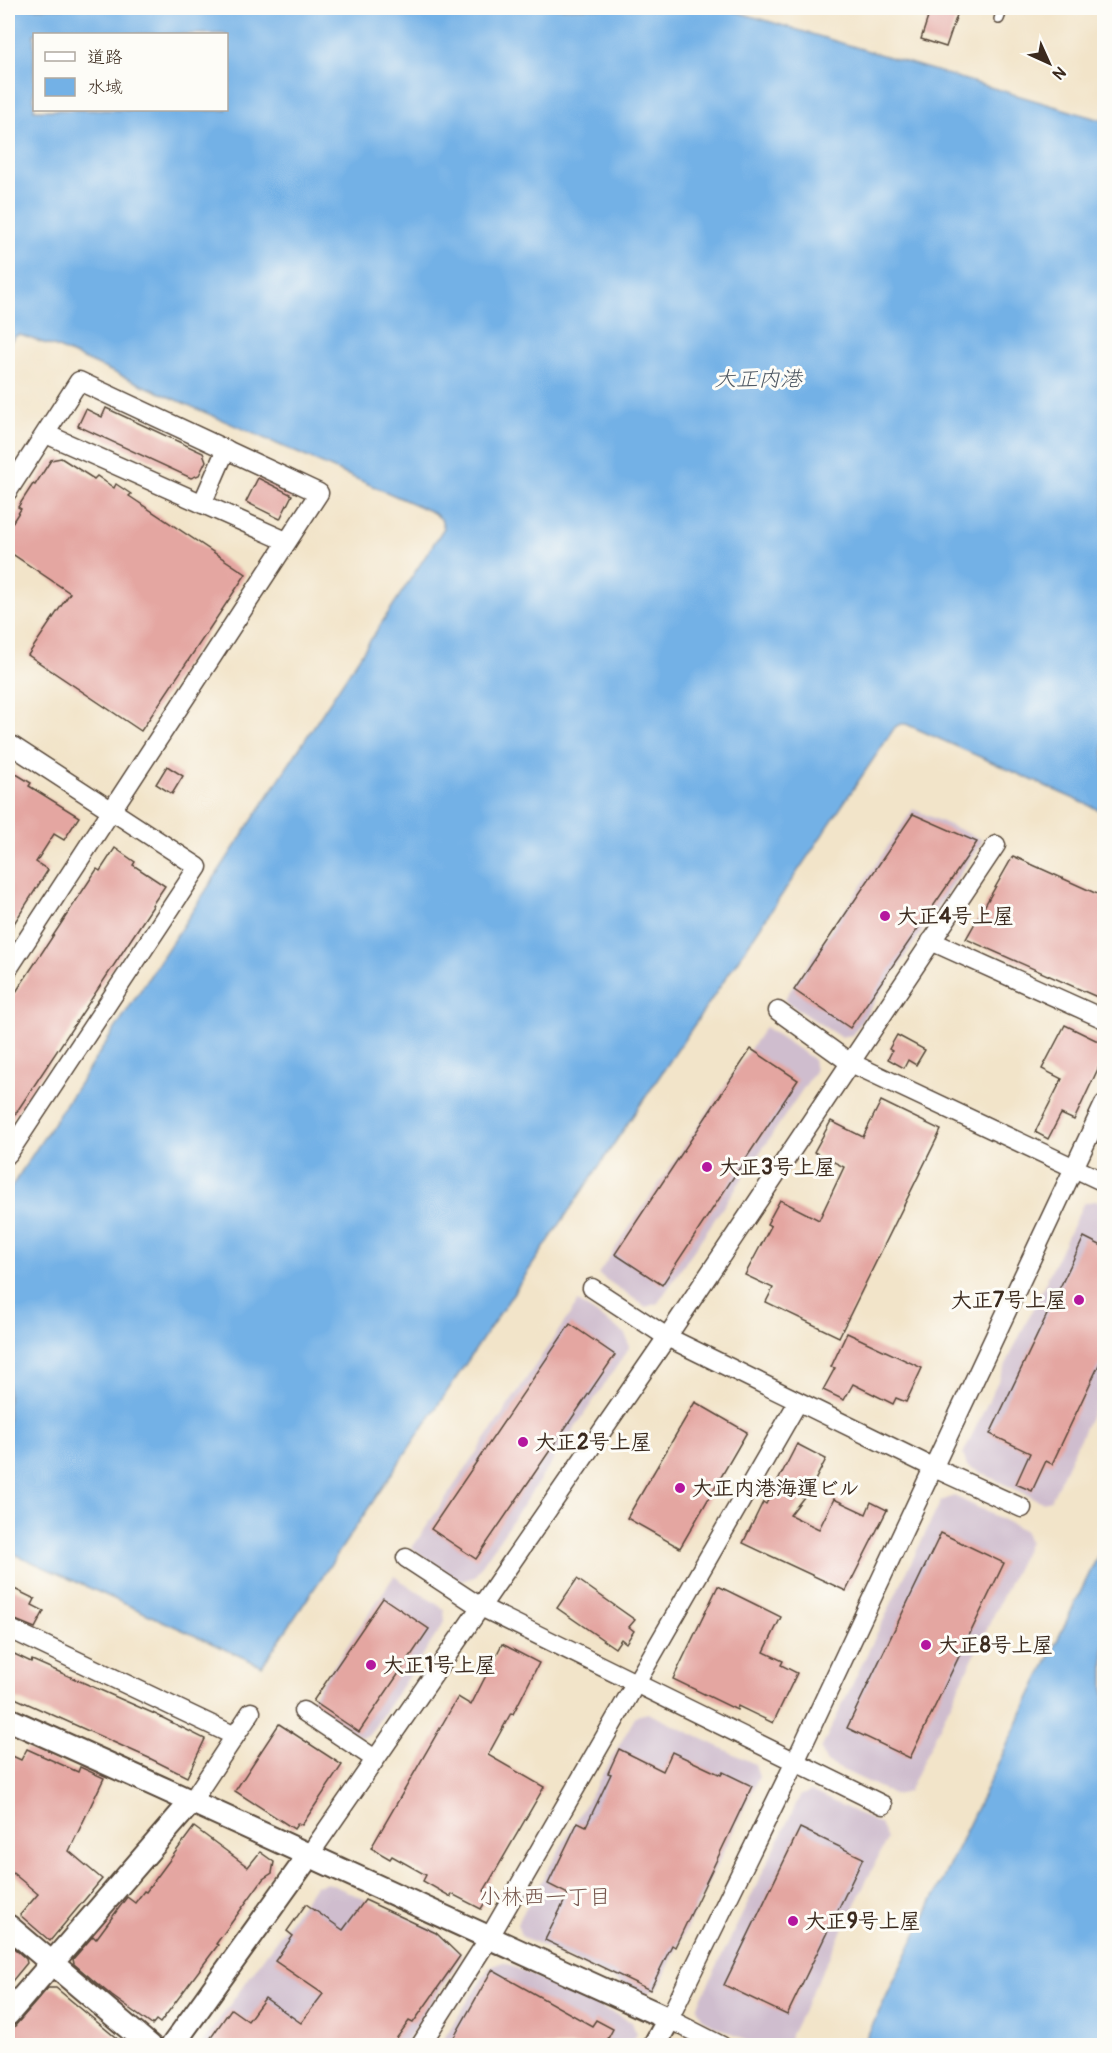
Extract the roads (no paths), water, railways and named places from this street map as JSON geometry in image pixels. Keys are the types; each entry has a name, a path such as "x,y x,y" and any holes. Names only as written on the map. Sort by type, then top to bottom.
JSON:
{"street":[{"path":"8,491 79,381 319,493 8,969"},
{"path":"46,434 286,542"},
{"path":"202,504 226,448"},
{"path":"8,743 198,867 8,1154"},
{"path":"172,2046 310,1854 667,1337 996,845"},
{"path":"931,941 1104,1019"},
{"path":"778,1011 849,1062 1104,1182"},
{"path":"654,2046 795,1762 1104,1104"},
{"path":"592,1288 667,1337 1022,1509"},
{"path":"420,2046 489,1938 798,1402"},
{"path":"406,1558 480,1606 883,1805"},
{"path":"8,1628 235,1736"},
{"path":"303,1711 375,1760"},
{"path":"8,2014 192,1800 251,1712"},
{"path":"8,1719 310,1854 669,2019 722,2046"},
{"path":"8,1926 150,2046"}],"lane":[{"path":"999,19 1003,8"}],"water":[{"name":"大正内港","path":"8,8 724,8 1104,121 1104,812 906,724 895,727 262,1666 8,1551 8,1192 444,528 441,519 432,512 56,347 20,335 15,336 8,344"},
{"path":"1104,1543 1104,2045 863,2045"}],"place":[{"name":"大正4号上屋","path":"885,916"},
{"name":"大正3号上屋","path":"707,1167"},
{"name":"大正7号上屋","path":"1079,1300"},
{"name":"大正2号上屋","path":"523,1442"},
{"name":"大正内港海運ビル","path":"680,1488"},
{"name":"大正8号上屋","path":"926,1645"},
{"name":"大正1号上屋","path":"371,1665"},
{"name":"大正9号上屋","path":"793,1921"}],"district":[{"name":"小林西一丁目","path":"545,1896"}]}
